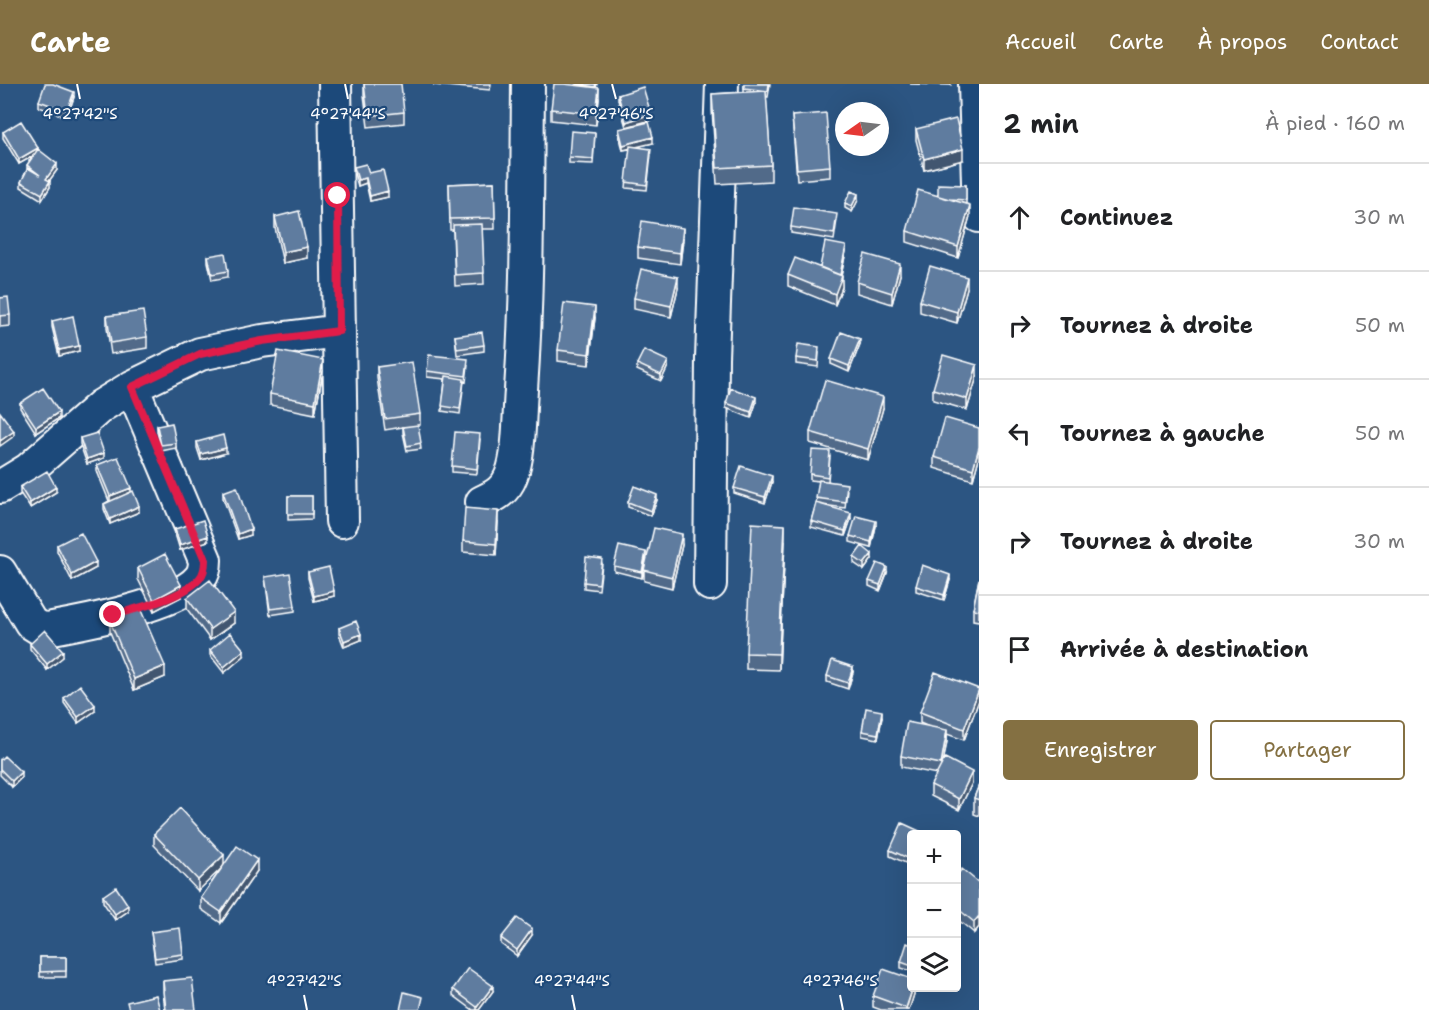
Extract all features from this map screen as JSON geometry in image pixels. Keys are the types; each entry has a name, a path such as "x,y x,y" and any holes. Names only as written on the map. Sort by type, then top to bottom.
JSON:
{"street":[{"path":"335,84 342,521"},
{"path":"482,502 506,487 512,474 517,443 525,332 528,84"},
{"path":"710,584 712,358 722,84"},
{"path":"975,84 979,216"},
{"path":"0,487 28,470 101,406 132,387 200,354 262,341 339,331"},
{"path":"0,572 31,623 39,628 47,629 113,615 160,601 191,586 201,577 205,568 205,560 132,387"}],"building":[{"path":"45,84 53,84 74,92 67,111 39,101"},
{"path":"364,84 401,84 404,112 368,116"},
{"path":"554,84 599,88 596,114 551,109"},
{"path":"576,84 596,84 595,87"},
{"path":"744,84 769,84 768,91 744,88"},
{"path":"643,87 651,114 626,122 618,95"},
{"path":"766,91 771,165 717,168 712,94"},
{"path":"826,113 830,166 797,169 792,116"},
{"path":"956,119 963,149 924,159 916,129"},
{"path":"21,121 38,148 19,159 3,132"},
{"path":"649,122 653,137 623,145 619,129"},
{"path":"571,131 595,133 593,159 569,157"},
{"path":"630,146 651,149 647,185 626,182"},
{"path":"38,149 57,164 46,179 50,181 42,194 21,182 28,168 40,175 27,165"},
{"path":"366,164 369,173 383,170 388,191 370,196 366,178 358,180 354,167"},
{"path":"494,182 495,218 450,219 449,184"},
{"path":"938,184 966,185 966,200 938,196"},
{"path":"918,190 970,205 958,247 907,231"},
{"path":"851,191 858,194 852,206 845,203"},
{"path":"794,207 837,214 834,234 791,227"},
{"path":"299,211 307,247 283,252 275,217"},
{"path":"642,221 683,228 680,253 638,247"},
{"path":"482,224 484,273 455,275 453,225"},
{"path":"825,242 846,246 840,275 820,267"},
{"path":"225,253 228,271 212,274 208,256"},
{"path":"865,254 900,264 892,293 857,282"},
{"path":"795,258 842,276 835,294 788,275"},
{"path":"930,266 967,277 957,312 920,301"},
{"path":"641,269 678,277 671,306 634,298"},
{"path":"8,297 10,315 0,316 0,298"},
{"path":"564,303 595,307 589,354 558,350"},
{"path":"143,311 147,337 111,343 107,316"},
{"path":"73,316 79,346 59,350 52,321"},
{"path":"482,332 484,345 457,349 455,336"},
{"path":"841,332 860,339 849,366 831,359"},
{"path":"798,344 819,347 818,361 796,358"},
{"path":"644,350 668,361 661,375 637,364"},
{"path":"278,351 323,360 315,403 270,394"},
{"path":"429,355 468,359 466,376 427,371"},
{"path":"943,355 977,365 967,399 933,389"},
{"path":"412,362 420,414 385,419 377,367"},
{"path":"446,376 464,379 460,409 442,406"},
{"path":"825,380 883,397 868,449 810,432"},
{"path":"43,388 59,412 36,427 20,403"},
{"path":"731,388 756,397 751,412 726,403"},
{"path":"0,412 14,431 0,441"},
{"path":"945,418 979,428 979,447 973,469 934,457"},
{"path":"172,423 176,443 161,445 157,426"},
{"path":"418,425 421,443 407,446 403,427"},
{"path":"455,432 480,434 477,469 452,466"},
{"path":"97,433 104,453 87,459 80,438"},
{"path":"223,435 226,448 201,454 197,442"},
{"path":"812,450 830,451 828,477 810,474"},
{"path":"118,457 131,488 110,496 97,465"},
{"path":"741,466 772,476 765,497 734,488"},
{"path":"47,471 56,487 30,503 20,487"},
{"path":"819,480 847,484 845,502 816,498"},
{"path":"634,486 657,495 651,511 628,502"},
{"path":"237,487 251,529 238,534 223,492"},
{"path":"133,491 139,506 110,519 104,504"},
{"path":"288,496 312,496 312,514 288,514"},
{"path":"816,503 851,513 845,531 811,521"},
{"path":"465,508 498,511 496,544 463,541"},
{"path":"856,516 876,521 871,542 850,536"},
{"path":"203,520 208,536 180,545 175,529"},
{"path":"752,523 785,525 779,654 746,653"},
{"path":"654,528 682,534 672,577 644,570"},
{"path":"81,533 96,562 72,575 57,545"},
{"path":"619,546 646,552 642,572 614,566"},
{"path":"862,546 872,554 864,564 854,557"},
{"path":"165,554 181,585 154,600 138,568"},
{"path":"586,557 602,559 599,584 584,582"},
{"path":"877,563 887,567 880,585 869,581"},
{"path":"922,565 950,575 944,595 916,586"},
{"path":"329,567 334,591 314,596 308,572"},
{"path":"290,573 295,606 270,609 265,577"},
{"path":"979,579 979,610 973,609"},
{"path":"210,580 234,612 210,629 187,598"},
{"path":"140,608 165,666 134,679 110,621"},
{"path":"356,621 361,634 344,641 339,628"},
{"path":"45,630 63,651 47,664 30,644"},
{"path":"230,633 244,650 224,667 210,650"},
{"path":"832,660 853,667 848,683 827,676"},
{"path":"935,672 979,689 964,729 920,712"},
{"path":"80,685 95,705 78,717 64,698"},
{"path":"866,708 882,711 878,734 862,731"},
{"path":"907,722 947,730 941,764 901,756"},
{"path":"4,756 21,772 12,781 0,769 0,760"},
{"path":"945,758 972,772 959,799 931,785"},
{"path":"979,785 979,800 974,798"},
{"path":"180,808 224,855 198,880 154,834"},
{"path":"902,823 917,830 907,830 907,858 890,850"},
{"path":"237,846 257,860 221,912 201,898"},
{"path":"961,870 979,883 979,916 974,922 961,911"},
{"path":"116,887 128,905 115,914 103,896"},
{"path":"517,918 532,929 517,950 501,938"},
{"path":"180,928 183,954 155,958 151,932"},
{"path":"907,943 907,964 901,962"},
{"path":"40,957 66,957 66,971 40,972"},
{"path":"468,968 493,986 477,1007 453,989"},
{"path":"883,969 907,977 907,992 911,992 906,1008 873,996"},
{"path":"192,978 196,1010 166,1010 163,981"},
{"path":"404,992 423,997 420,1010 400,1010"},
{"path":"156,995 160,1010 129,1010 127,1002"}],"route":[{"path":"113,615 160,601 191,586 201,577 205,568 205,560 132,387 200,354 262,341 339,331 338,196"}]}
